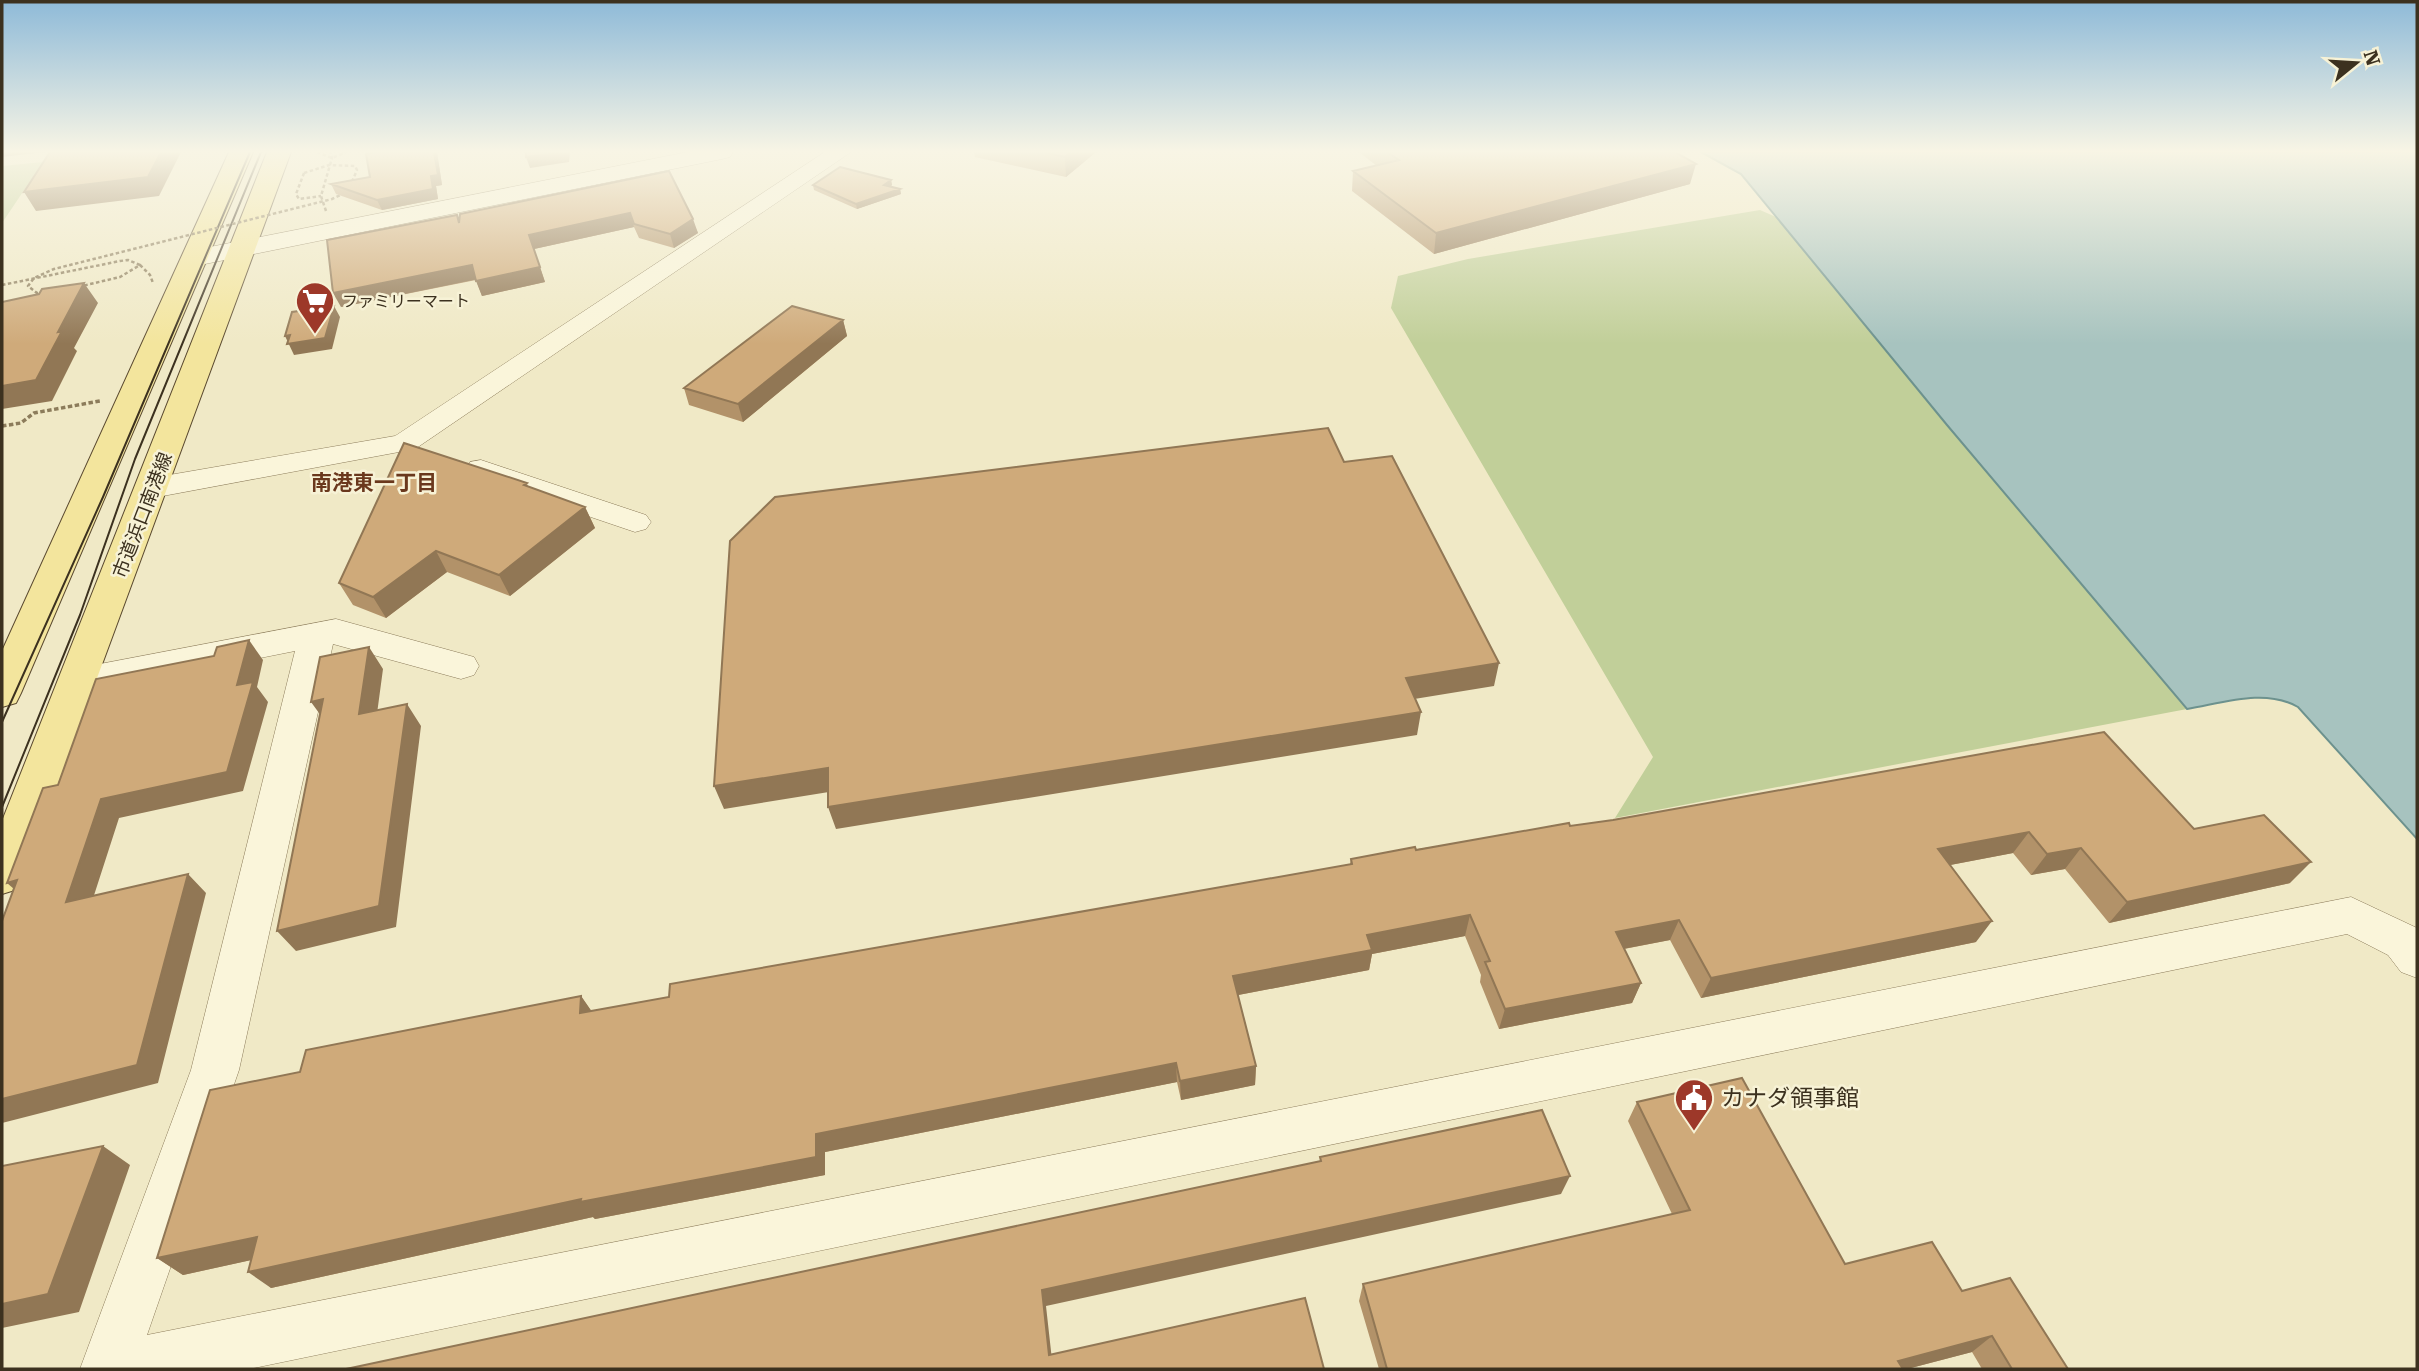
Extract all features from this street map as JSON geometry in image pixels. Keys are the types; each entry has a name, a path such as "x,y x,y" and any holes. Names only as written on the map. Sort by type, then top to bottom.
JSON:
{"main road":[{"path":"2,694 11,653 213,216"},
{"name":"市道浜口南港線","path":"2,876 244,248 262,216"}],"street":[{"path":"195,258 403,216"},
{"path":"152,488 404,443 744,216"},
{"path":"404,443 635,522"},
{"path":"79,681 336,631 461,666"},
{"path":"108,1369 215,1070 317,634"},
{"path":"117,1369 2351,915 2403,942 2417,959"}],"path":[{"path":"47,293 37,293 28,286 34,278 54,269 265,216"},
{"path":"2,285 120,261 128,260 140,265 113,279 80,287"},
{"path":"2,426 21,423 33,412 101,401"}],"green space":[{"path":"1724,216 1776,217 2187,709 1615,818 1653,757 1391,308 1398,276 1468,259"}],"water":[{"path":"1775,216 2417,216 2417,839 2298,707 2272,698 2258,698 2187,709 1947,425"}],"building":[{"path":"452,216 457,216 459,223 460,216 616,216 529,235 540,267 476,281 472,265 333,293 327,240"},
{"path":"631,216 691,216 693,219 670,234 634,224"},
{"path":"1413,216 1500,216 1436,233"},
{"path":"84,283 36,380 2,386 2,302 39,294 42,289"},
{"path":"334,306 325,338 287,344 290,335 285,336 292,312"},
{"path":"792,306 843,320 738,404 684,388"},
{"path":"1328,428 1344,462 1392,456 1499,663 1406,678 1421,712 828,807 828,768 714,786 730,541 775,497"},
{"path":"404,443 527,483 524,485 585,507 499,575 436,551 373,597 339,583"},
{"path":"249,640 237,685 253,682 227,772 101,799 66,902 188,874 137,1065 2,1099 2,921 17,880 7,883 43,788 58,785 96,679 214,656 217,647"},
{"path":"369,647 359,714 407,704 379,906 277,931 323,699 311,702 320,657"},
{"path":"2104,732 2194,829 2264,815 2311,862 2127,902 2081,848 2047,854 2029,832 1938,849 1992,921 1711,978 1679,920 1616,932 1641,983 1505,1009 1485,962 1490,961 1470,915 1367,935 1372,950 1233,976 1256,1066 1180,1081 1176,1063 816,1134 816,1157 580,1202 581,1199 248,1272 257,1237 157,1258 210,1090 300,1072 306,1050 581,996 580,1013 669,997 670,984 1352,864 1351,859 1415,847 1416,850 1569,823 1570,826 1613,820"},
{"path":"1742,1078 1845,1264 1932,1242 1962,1291 2010,1278 2068,1369 2012,1369 1992,1336 1898,1361 1903,1369 1387,1369 1363,1284 1690,1210 1637,1102"},
{"path":"1542,1110 1570,1176 1042,1290 1049,1355 1305,1298 1324,1369 346,1369 1321,1161 1320,1157"},
{"path":"103,1146 48,1294 2,1304 2,1166"}],"tram line":[{"path":"2,722 103,497 223,216"},
{"path":"2,807 80,615 135,459 235,216"}],"place":[{"name":"ファミリーマート","path":"315,335"},
{"name":"カナダ領事館","path":"1694,1132"}],"district":[{"name":"南港東一丁目","path":"374,483"}]}
